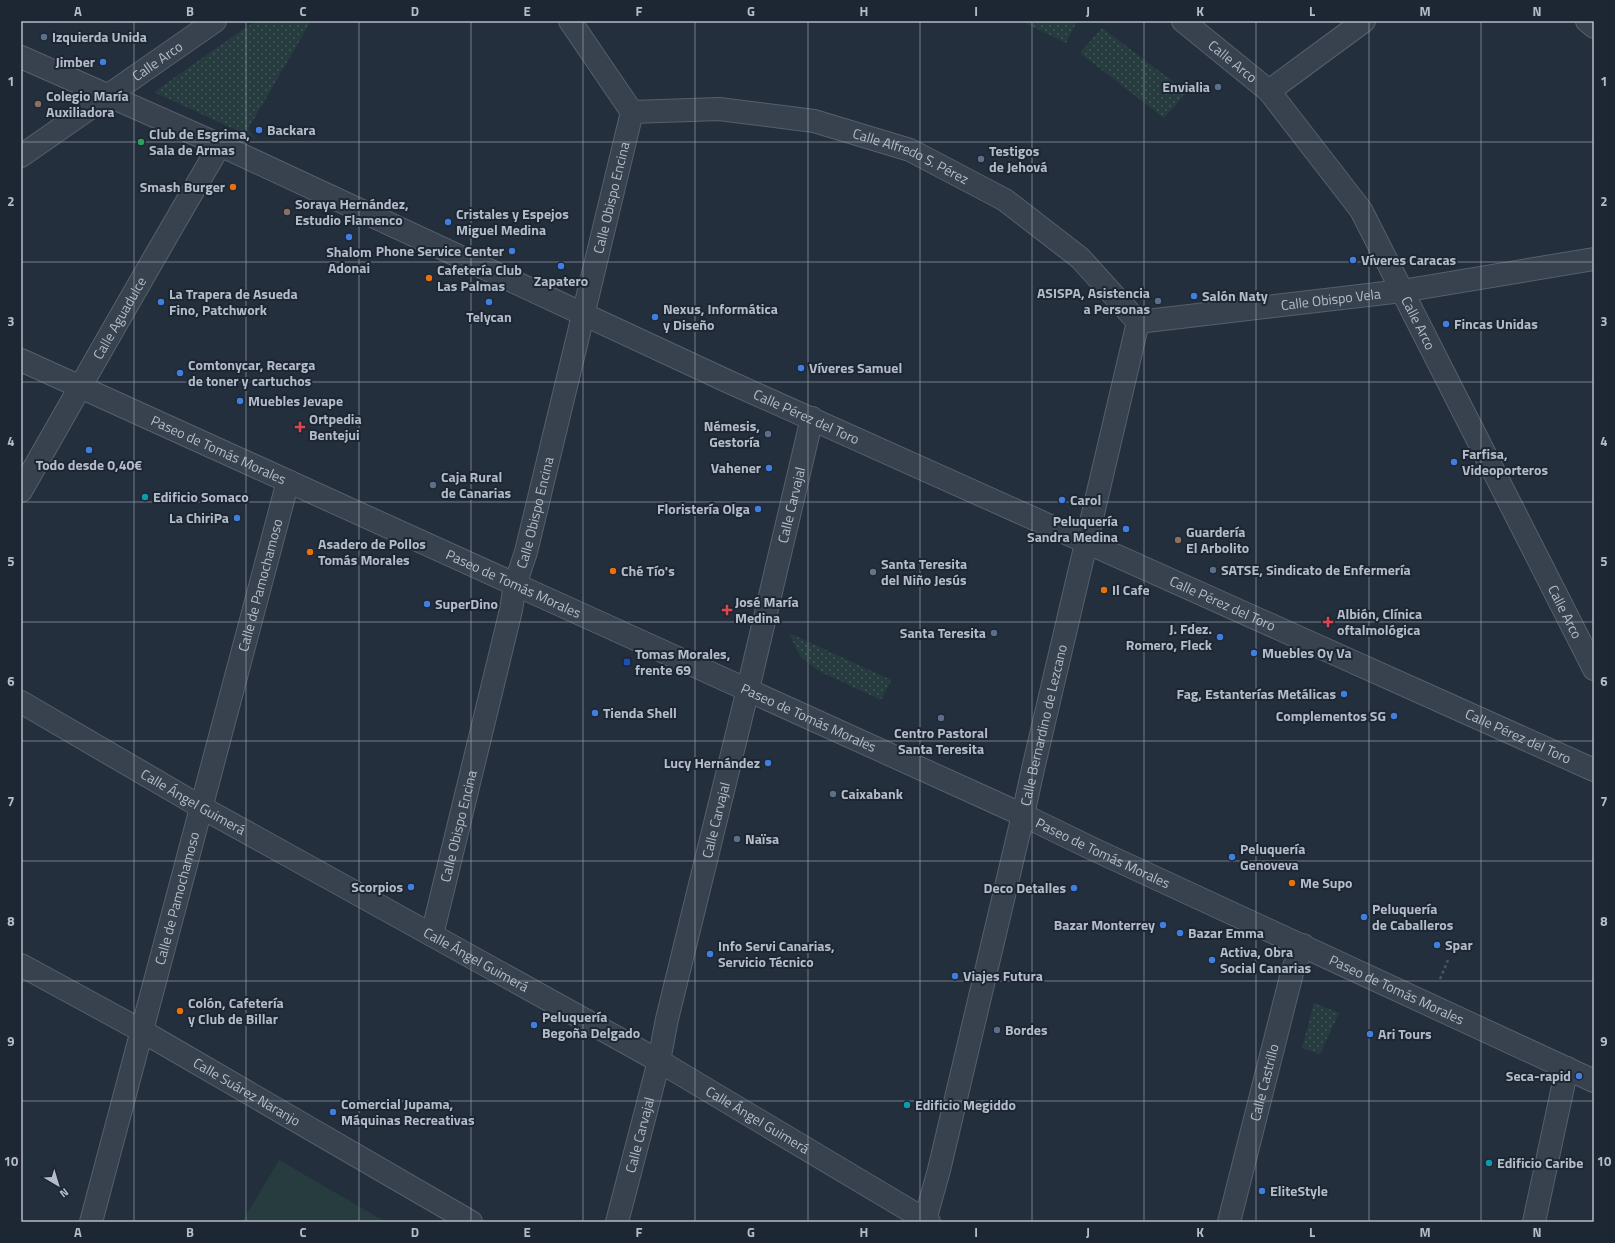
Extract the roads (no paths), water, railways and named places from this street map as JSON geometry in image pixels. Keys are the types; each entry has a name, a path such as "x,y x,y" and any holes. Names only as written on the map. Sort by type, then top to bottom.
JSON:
{"street":[{"name":"Calle Arco","path":"21,156 215,21"},
{"path":"570,21 632,112"},
{"name":"Calle Arco","path":"1183,21 1269,91 1361,210 1594,669"},
{"path":"1269,91 1364,21"},
{"path":"1587,21 1594,27"},
{"name":"Calle Pérez del Toro","path":"21,57 220,145 727,381 1594,770"},
{"name":"Calle Alfredo S. Pérez","path":"632,112 719,109 814,121 910,150 1005,200 1080,258 1138,322"},
{"name":"Calle Obispo Encina","path":"432,935 511,610 515,585 526,552 632,112"},
{"name":"Calle Aguadulce","path":"21,491 81,387 100,350 220,145"},
{"name":"Calle Obispo Vela","path":"1138,322 1402,291 1594,259"},
{"name":"Calle Bernardino de Lezcano","path":"927,1221 1024,815 1033,769 1138,322"},
{"name":"Paseo de Tomás Morales","path":"21,360 1024,815 1093,849 1594,1081"},
{"name":"Calle Carvajal","path":"617,1222 659,1061 667,1019 748,690 812,418"},
{"name":"Calle de Pamochamoso","path":"91,1222 288,481"},
{"name":"Calle Ángel Guimerá","path":"21,702 202,807 659,1061 927,1221"},
{"name":"Calle Castrillo","path":"1230,1222 1294,965 1303,945"},
{"name":"Calle Suárez Naranjo","path":"21,965 142,1031 471,1222"},
{"path":"1534,1222 1567,1068"}],"place":[{"name":"Izquierda Unida","path":"44,37"},
{"name":"Jimber","path":"103,62"},
{"name":"Envialia","path":"1218,87"},
{"name":"Colegio María Auxiliadora","path":"38,104"},
{"name":"Backara","path":"259,130"},
{"name":"Club de Esgrima, Sala de Armas","path":"141,142"},
{"name":"Testigos de Jehová","path":"981,159"},
{"name":"Smash Burger","path":"233,187"},
{"name":"Soraya Hernández, Estudio Flamenco","path":"287,212"},
{"name":"Cristales y Espejos Miguel Medina","path":"448,222"},
{"name":"Shalom Adonai","path":"349,237"},
{"name":"Phone Service Center","path":"512,251"},
{"name":"Víveres Caracas","path":"1353,260"},
{"name":"Zapatero","path":"561,266"},
{"name":"Cafetería Club Las Palmas","path":"429,278"},
{"name":"Salón Naty","path":"1194,296"},
{"name":"ASISPA, Asistencia a Personas","path":"1158,301"},
{"name":"La Trapera de Asueda Fino, Patchwork","path":"161,302"},
{"name":"Telycan","path":"489,302"},
{"name":"Nexus, Informática y Diseño","path":"655,317"},
{"name":"Fincas Unidas","path":"1446,324"},
{"name":"Víveres Samuel","path":"801,368"},
{"name":"Comtonycar, Recarga de toner y cartuchos","path":"180,373"},
{"name":"Muebles Jevape","path":"240,401"},
{"name":"Ortpedia Bentejui","path":"300,427"},
{"name":"Némesis, Gestoría","path":"768,434"},
{"name":"Todo desde 0,40€","path":"89,450"},
{"name":"Farfisa, Videoporteros","path":"1454,462"},
{"name":"Vahener","path":"769,468"},
{"name":"Caja Rural de Canarias","path":"433,485"},
{"name":"Edificio Somaco","path":"145,497"},
{"name":"Carol","path":"1062,500"},
{"name":"Floristería Olga","path":"758,509"},
{"name":"La ChiriPa","path":"237,518"},
{"name":"Peluquería Sandra Medina","path":"1126,529"},
{"name":"Guardería El Arbolito","path":"1178,540"},
{"name":"Asadero de Pollos Tomás Morales","path":"310,552"},
{"name":"SATSE, Sindicato de Enfermería","path":"1213,570"},
{"name":"Ché Tío's","path":"613,571"},
{"name":"Santa Teresita del Niño Jesús","path":"873,572"},
{"name":"Il Cafe","path":"1104,590"},
{"name":"SuperDino","path":"427,604"},
{"name":"José María Medina","path":"727,610"},
{"name":"Albión, Clínica oftalmológica","path":"1328,622"},
{"name":"Santa Teresita","path":"994,633"},
{"name":"J. Fdez. Romero, Fleck","path":"1220,637"},
{"name":"Muebles Oy Va","path":"1254,653"},
{"name":"Tomas Morales, frente 69","path":"627,662"},
{"name":"Fag, Estanterías Metálicas","path":"1344,694"},
{"name":"Tienda Shell","path":"595,713"},
{"name":"Complementos SG","path":"1394,716"},
{"name":"Centro Pastoral Santa Teresita","path":"941,718"},
{"name":"Lucy Hernández","path":"768,763"},
{"name":"Caixabank","path":"833,794"},
{"name":"Naïsa","path":"737,839"},
{"name":"Peluquería Genoveva","path":"1232,857"},
{"name":"Me Supo","path":"1292,883"},
{"name":"Scorpios","path":"411,887"},
{"name":"Deco Detalles","path":"1074,888"},
{"name":"Peluquería de Caballeros","path":"1364,917"},
{"name":"Bazar Monterrey","path":"1163,925"},
{"name":"Bazar Emma","path":"1180,933"},
{"name":"Spar","path":"1437,945"},
{"name":"Info Servi Canarias, Servicio Técnico","path":"710,954"},
{"name":"Activa, Obra Social Canarias","path":"1212,960"},
{"name":"Viajes Futura","path":"955,976"},
{"name":"Colón, Cafetería y Club de Billar","path":"180,1011"},
{"name":"Peluquería Begoña Delgado","path":"534,1025"},
{"name":"Bordes","path":"997,1030"},
{"name":"Ari Tours","path":"1370,1034"},
{"name":"Seca-rapid","path":"1579,1076"},
{"name":"Edificio Megiddo","path":"907,1105"},
{"name":"Comercial Jupama, Máquinas Recreativas","path":"333,1112"},
{"name":"Edificio Caribe","path":"1489,1163"},
{"name":"EliteStyle","path":"1262,1191"}]}
